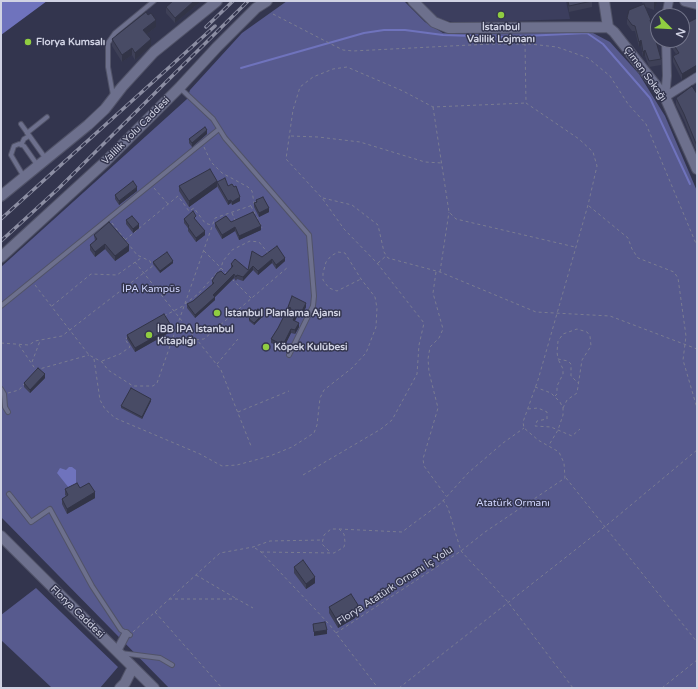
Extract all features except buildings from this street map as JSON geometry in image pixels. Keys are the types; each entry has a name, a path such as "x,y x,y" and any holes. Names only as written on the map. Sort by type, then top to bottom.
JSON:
{"main road":[{"path":"1,196 88,125 105,109 154,52 217,1"},
{"name":"Valilik Yolu Caddesi","path":"1,257 106,161 256,8 267,1"},
{"path":"413,1 434,22 449,28 608,27 605,2"},
{"path":"684,1 697,4"},
{"name":"Çimen Sokağı","path":"608,27 614,32 664,97 697,169"},
{"name":"Florya Caddesi","path":"1,536 154,688"},
{"path":"123,686 133,667"}],"street":[{"path":"664,97 667,76 666,48"},
{"path":"664,97 697,77"},
{"path":"117,652 128,634"}],"lane":[{"path":"114,98 108,67 108,43 115,33 154,1"},
{"path":"180,87 208,114 225,138 309,235 314,296 312,306 289,355"},
{"path":"21,145 24,138 46,117"},
{"path":"21,124 46,159"},
{"path":"1,306 220,129"},
{"path":"21,145 38,166"},
{"path":"21,145 14,146 11,155 25,177"},
{"path":"1,389 4,394 5,407 8,412"},
{"path":"9,494 31,522 50,509 92,586 128,634"},
{"path":"117,652 160,658 172,665"}],"path":[{"path":"273,14 343,50 354,51 490,44 524,44 557,47 588,58 610,76 628,104 646,124 697,246"},
{"path":"524,44 526,103"},
{"path":"303,475 381,429 392,420 417,374 419,345 424,323 377,264 344,229 322,198 286,159 293,110 300,87 313,77 333,69 348,67 403,91 433,107 526,103 579,139 593,152 597,166 588,205 557,314 523,422 524,428 559,452 564,463 565,478 697,642"},
{"path":"433,107 443,163 449,212 440,272"},
{"path":"290,136 331,138 360,142 425,162 443,163"},
{"path":"201,144 210,162 222,173 248,187 252,191 254,203"},
{"path":"151,184 168,204"},
{"path":"125,240 178,196 189,210 194,208 205,223 212,226"},
{"path":"322,198 352,204 378,226 386,255 392,259 440,272 536,312 610,316 697,349"},
{"path":"32,281 89,355 102,362 108,370 133,386 153,386 157,383 215,218 250,206 261,199"},
{"path":"588,205 628,238 635,255 638,258 674,272 678,278 686,336 683,360 697,408"},
{"path":"250,206 262,228"},
{"path":"232,212 235,220"},
{"path":"449,212 456,220 576,247"},
{"path":"225,215 227,219"},
{"path":"109,219 141,258 150,261 152,267"},
{"path":"161,318 184,305 198,294 221,268 223,261 232,250 250,241 259,242 268,253"},
{"path":"203,250 251,299"},
{"path":"94,359 100,400 105,409 115,418 200,454 222,466 237,465 270,456 292,447 314,433 317,425 320,398 324,390 352,368 366,353 376,327 377,308 375,297 361,279 352,261 342,252 338,252 331,256 326,262 323,280 329,288 337,291 361,279"},
{"path":"377,264 386,255"},
{"path":"52,306 91,274 117,275 141,258"},
{"path":"135,262 221,370 251,446"},
{"path":"1,344 29,345 41,340 62,336 154,265"},
{"path":"171,343 204,339 288,267"},
{"path":"437,271 433,293 443,330 439,338 430,347 428,359 429,372 438,408 423,460 424,466 446,496"},
{"path":"549,445 558,430 563,415 563,408 567,400 577,393 582,360 591,346 590,336 587,332 576,329 563,334 558,341 558,359 563,369 563,374 557,386 557,394 555,396"},
{"path":"102,362 120,354 130,346 125,339 131,335"},
{"path":"216,365 238,339"},
{"path":"32,363 41,340"},
{"path":"18,344 36,370"},
{"path":"32,375 36,370 89,355"},
{"path":"558,359 568,361 572,367 571,376 578,383"},
{"path":"4,394 19,390 28,380"},
{"path":"535,387 546,390 555,396 563,408"},
{"path":"237,412 289,391"},
{"path":"528,408 538,408 547,412 547,419 537,420 535,426 551,427 572,436 580,429"},
{"path":"329,551 322,544 322,540 327,531 339,529 402,532 443,500 468,473 503,443 524,428"},
{"path":"399,688 605,527 697,450"},
{"name":"Florya Atatürk Ornanı İç Yolu","path":"336,634 461,551 484,532 565,478"},
{"name":"Florya Atatürk Ornanı İç Yolu","path":"443,500 448,508 461,551 508,602 573,688"},
{"path":"261,552 329,551 334,553 344,547 345,538 339,529"},
{"path":"128,634 155,612 220,553 253,547 270,542 322,540"},
{"name":"Florya Atatürk Ornanı İç Yolu","path":"253,547 261,552 336,634 378,688"},
{"path":"196,575 253,608"},
{"path":"168,599 237,599"},
{"path":"155,612 222,688"},
{"path":"662,688 697,660"}],"shaded area":[{"path":"1,1 47,1 1,35"},
{"name":"İstanbul Valilik Lojmanı","path":"420,1 566,1 570,19 456,23 437,18"},
{"path":"69,467 76,470 76,482 78,484 69,488 57,473 60,468 66,470"}],"green space":[{"name":"Atatürk Ormanı","path":"287,1 404,1 425,22 443,33 475,34 579,31 593,33 610,42 639,74 665,116 697,191 697,688 169,688 1,517 1,267 187,99 190,90 242,33"},
{"path":"36,588 118,667 100,688 52,688 1,640 1,615"}],"waterway":[{"path":"241,68 364,33 384,30 405,30 443,35 505,37 587,33 603,44 650,98 690,184"}],"railway":[{"path":"206,27 233,1"},
{"path":"1,241 58,189 248,1"},
{"path":"1,219 215,26"}],"place":[{"name":"İstanbul Valilik Lojmanı","path":"501,15"},
{"name":"Florya Kumsalı","path":"28,42"},
{"name":"İstanbul Planlama Ajansı","path":"217,313"},
{"name":"İBB İPA İstanbul Kitaplığı","path":"149,335"},
{"name":"Köpek Kulübesi","path":"266,347"}],"park label":[{"name":"İPA Kampüs","path":"151,289"}]}
